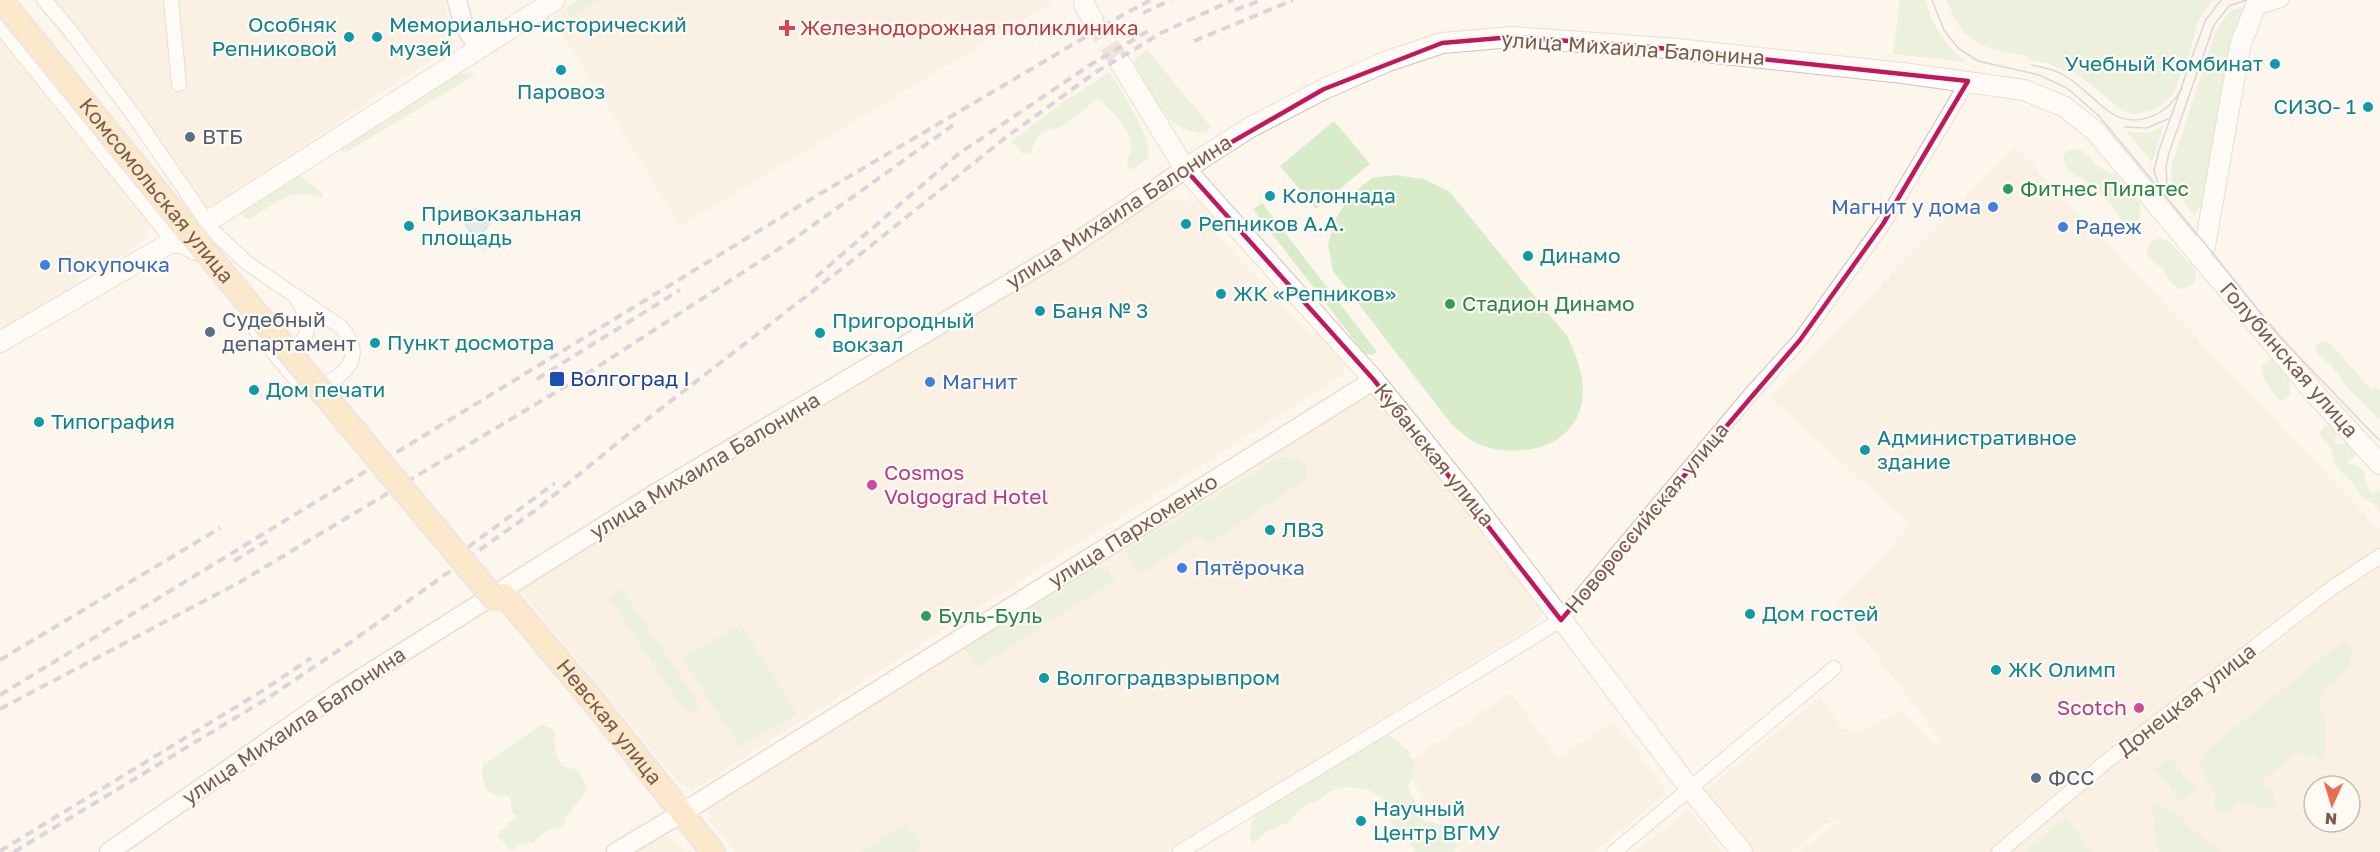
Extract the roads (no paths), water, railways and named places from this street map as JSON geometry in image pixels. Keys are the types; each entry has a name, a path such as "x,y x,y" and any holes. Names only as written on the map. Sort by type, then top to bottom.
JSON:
{"main road":[{"name":"Комсомольская улица","path":"1,0 220,270 500,598"},
{"name":"Комсомольская улица","path":"19,0 500,598"},
{"path":"0,342 144,256 171,244 202,225 555,0"},
{"path":"2199,255 2205,246 2240,46 2257,4"},
{"name":"улица Михаила Балонина","path":"1185,169 1250,128 1324,88 1388,61 1442,43 1512,37 1640,45 1968,81 2024,90 2065,107 2095,131 2199,255"},
{"name":"Кубанская улица","path":"1120,64 1185,169 1374,380 1471,500 1690,790 1742,852"},
{"name":"Голубинская улица","path":"2199,255 2318,397 2380,464"},
{"name":"Невская улица","path":"500,598 590,714 676,817 713,852"},
{"name":"Невская улица","path":"676,817 694,852"}],"street":[{"path":"0,26 171,244 185,247 194,253 299,384 306,387 324,384 334,378 346,368 352,359 352,349 346,333 247,263 214,232 202,225 134,116 69,29 44,0"},
{"path":"171,0 180,84"},
{"path":"457,0 463,23 479,49"},
{"path":"2257,4 2281,0"},
{"name":"Новороссийская улица","path":"1180,852 1561,620 1730,418 1800,340 1883,224 1968,81"},
{"name":"улица Михаила Балонина","path":"109,852 338,693 658,492 1062,252 1185,169"},
{"path":"194,253 193,237 202,225"},
{"path":"271,349 282,353 293,349 303,341 307,324 295,296"},
{"name":"улица Пархоменко","path":"616,852 676,817 1374,380"},
{"name":"Донецкая улица","path":"1999,852 2107,761 2329,590 2380,556"},
{"path":"1614,852 1834,668"}],"water":[{"path":"477,209 486,212 489,221 486,230 477,233 468,230 465,221 468,212"}],"tunnel":[{"path":"1093,20 1121,64"}],"tram line":[{"path":"1932,0 1944,30 1958,48 1978,61 2039,75 2067,88 2098,115 2277,334 2380,441"},
{"path":"2158,183 2154,170 2159,150 2205,21 2221,0"},
{"path":"2167,187 2166,167 2169,153 2214,25 2229,6 2246,0"},
{"path":"2032,65 2063,75 2108,111 2129,120 2140,120 2159,112 2176,98 2182,88"},
{"path":"2125,127 2147,128 2168,119"}],"railway":[{"path":"0,695 801,205 1151,0"},
{"path":"1143,13 1171,0"},
{"path":"14,852 268,698 348,644 537,509 632,431 848,264 1005,138 1096,72 1161,33 1233,0"},
{"path":"1235,10 1262,0"},
{"path":"1194,41 1293,0"},
{"path":"816,277 957,155 1090,65 1153,28"},
{"path":"0,709 240,582 591,371 791,241 953,125"},
{"path":"537,379 680,290"},
{"path":"456,556 555,483"},
{"path":"0,660 220,528"},
{"path":"234,561 272,538"},
{"path":"0,851 262,691 311,658"}],"place":[{"name":"Железнодорожная поликлиника","path":"787,28"},
{"name":"Особняк Репниковой","path":"349,37"},
{"name":"Мемориально-исторический музей","path":"377,37"},
{"name":"Учебный Комбинат","path":"2275,64"},
{"name":"Паровоз","path":"561,70"},
{"name":"СИЗО- 1","path":"2368,107"},
{"name":"ВТБ","path":"190,137"},
{"name":"Фитнес Пилатес","path":"2008,189"},
{"name":"Колоннада","path":"1270,196"},
{"name":"Магнит у дома","path":"1993,207"},
{"name":"Репников А.А.","path":"1186,224"},
{"name":"Привокзальная площадь","path":"409,226"},
{"name":"Радеж","path":"2063,227"},
{"name":"Динамо","path":"1528,256"},
{"name":"Покупочка","path":"45,265"},
{"name":"ЖК «Репников»","path":"1221,294"},
{"name":"Стадион Динамо","path":"1450,304"},
{"name":"Баня № 3","path":"1040,311"},
{"name":"Судебный департамент","path":"210,332"},
{"name":"Пригородный вокзал","path":"820,333"},
{"name":"Пункт досмотра","path":"375,343"},
{"name":"Волгоград I","path":"557,379"},
{"name":"Магнит","path":"930,382"},
{"name":"Дом печати","path":"254,390"},
{"name":"Типография","path":"39,422"},
{"name":"Административное здание","path":"1865,450"},
{"name":"Cosmos Volgograd Hotel","path":"872,485"},
{"name":"ЛВЗ","path":"1270,530"},
{"name":"Пятёрочка","path":"1182,568"},
{"name":"Дом гостей","path":"1750,614"},
{"name":"Буль-Буль","path":"926,616"},
{"name":"ЖК Олимп","path":"1996,670"},
{"name":"Волгоградвзрывпром","path":"1044,678"},
{"name":"Scotch","path":"2139,708"},
{"name":"ФСС","path":"2036,778"},
{"name":"Научный Центр ВГМУ","path":"1361,821"}]}
